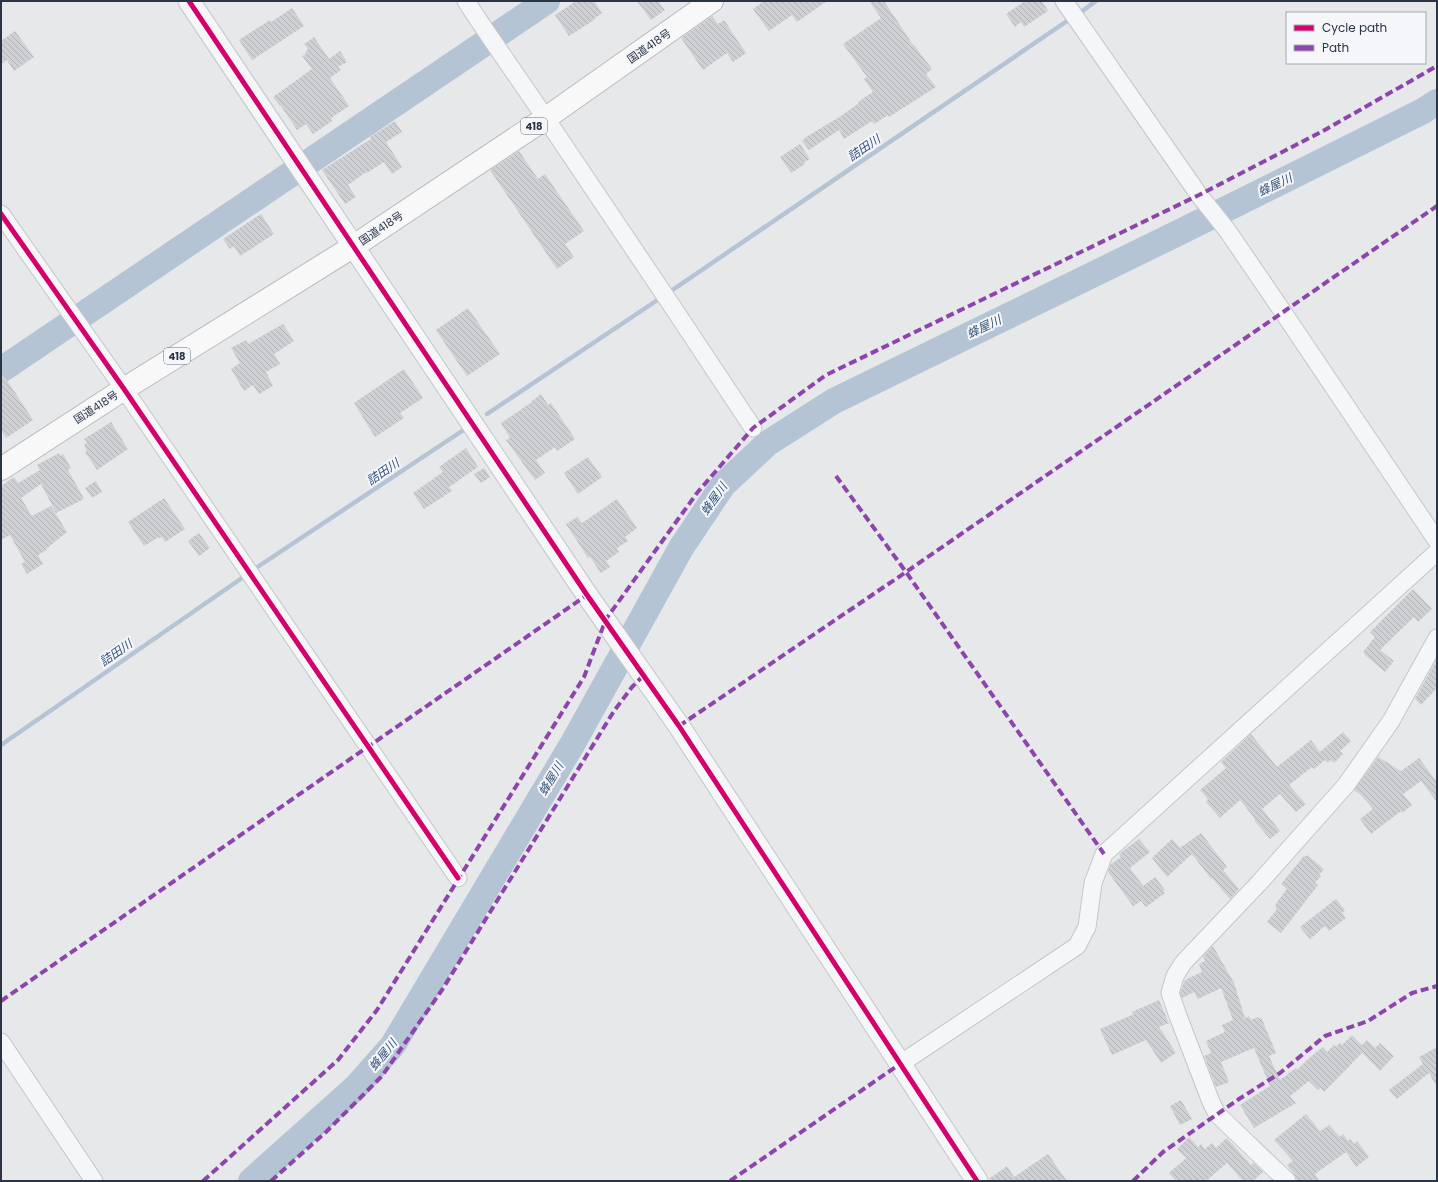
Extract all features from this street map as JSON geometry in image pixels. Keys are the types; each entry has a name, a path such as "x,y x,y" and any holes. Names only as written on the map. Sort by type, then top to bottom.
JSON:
{"highway":[{"name":"国道418号","path":"1,469 124,389 354,246 546,118 712,1"}],"street":[{"path":"189,1 587,595 679,726 977,1181"},
{"path":"466,1 753,428"},
{"path":"1064,1 1204,201 1227,230 1437,541"},
{"path":"1,214 124,389 458,878"},
{"path":"900,1064 1077,946 1087,927 1093,883 1104,854 1437,552"},
{"path":"1286,1181 1217,1114 1211,1102 1170,993 1175,976 1183,963 1259,883 1346,785 1390,721 1437,638"},
{"path":"1,1042 94,1181"}],"building":[{"path":"576,1 594,1 602,13 569,36 555,15"},
{"path":"637,1 658,1 665,10 651,20"},
{"path":"764,1 827,1 797,22 792,15 769,31 753,9"},
{"path":"869,1 884,1 913,45 932,69 926,74 936,87 889,117 888,115 874,124 872,121 844,139 839,130 809,150 802,141 806,137 841,116 873,92 864,79 867,77 843,44 881,18"},
{"path":"1025,1 1042,1 1048,11 1024,27 1021,22 1015,27 1006,14"},
{"path":"292,8 304,26 252,60 239,40"},
{"path":"712,16 718,24 724,20 746,53 733,62 727,53 703,70 681,38"},
{"path":"15,31 34,57 14,71 7,60 1,64 1,41"},
{"path":"314,37 329,59 340,51 347,62 338,67 341,70 330,78 349,106 331,118 332,121 313,134 306,124 297,130 273,97 312,69 302,56 306,54 305,52 308,49 304,44"},
{"path":"395,121 402,132 386,142 402,167 392,174 384,162 367,173 366,172 348,185 356,197 345,204 322,170 371,139 370,137"},
{"path":"800,144 810,159 791,173 780,157"},
{"path":"519,151 538,179 545,174 584,231 565,244 574,257 557,269 490,170"},
{"path":"261,214 274,234 240,256 234,246 230,249 223,239"},
{"path":"468,308 500,354 467,376 436,330"},
{"path":"283,324 294,341 274,354 280,364 266,372 273,386 259,394 253,385 244,391 231,369 240,363 231,348 246,340 248,344"},
{"path":"404,369 423,398 400,413 404,418 375,437 354,403"},
{"path":"1,371 33,420 6,438 1,430"},
{"path":"541,394 548,405 551,403 575,439 557,451 555,447 536,460 545,473 535,480 506,440 510,438 501,423"},
{"path":"111,422 128,449 97,470 85,452 87,451 84,445 87,442 84,439"},
{"path":"466,448 478,467 449,487 452,491 424,509 413,493 443,472 439,467"},
{"path":"59,453 60,456 63,454 71,468 68,470 84,499 56,513 41,484 21,498 32,516 51,506 67,532 46,549 47,550 38,555 43,564 27,574 21,564 25,562 10,535 1,540 1,486 14,477 18,483 40,470 37,465"},
{"path":"588,457 602,477 578,494 564,473"},
{"path":"484,468 490,477 481,483 474,474"},
{"path":"96,481 102,492 92,498 85,488"},
{"path":"164,498 185,529 165,542 162,537 159,537 144,546 128,522"},
{"path":"617,499 637,528 625,537 628,541 617,548 619,552 606,561 610,567 601,573 590,557 588,558 566,524 577,517 582,523"},
{"path":"199,533 210,548 199,556 188,541"},
{"path":"1413,589 1432,609 1418,622 1414,617 1380,650 1394,661 1385,672 1363,652 1375,637 1370,632"},
{"path":"1437,659 1437,688 1421,705 1415,699"},
{"path":"1343,732 1351,741 1340,751 1343,754 1334,763 1331,760 1328,763 1325,760 1314,769 1312,767 1289,785 1306,804 1296,812 1280,794 1262,809 1280,831 1270,839 1240,800 1220,818 1206,802 1208,799 1200,790 1226,768 1221,762 1251,734 1277,767 1311,740 1320,752"},
{"path":"1378,757 1401,771 1419,758 1437,782 1437,802 1421,781 1403,794 1412,805 1402,813 1401,811 1371,834 1360,819 1373,809 1361,795 1354,790"},
{"path":"1201,833 1227,867 1223,870 1239,889 1230,899 1212,878 1211,879 1192,854 1167,877 1152,858 1172,839 1180,848"},
{"path":"1139,839 1150,852 1130,868 1143,886 1155,877 1165,890 1163,891 1165,893 1146,907 1141,901 1133,906 1108,872 1110,865 1121,857 1119,854"},
{"path":"1307,855 1324,869 1319,875 1321,876 1315,883 1318,885 1281,933 1267,922 1277,909 1275,907 1277,902 1287,889 1281,884 1304,856 1305,857"},
{"path":"1336,899 1345,910 1342,913 1346,918 1329,931 1325,926 1310,939 1300,927"},
{"path":"1213,946 1234,983 1245,1018 1249,1016 1251,1020 1258,1017 1259,1019 1261,1017 1276,1053 1269,1056 1280,1080 1296,1068 1297,1070 1323,1047 1327,1052 1334,1045 1336,1047 1340,1043 1342,1045 1352,1035 1362,1045 1367,1040 1375,1048 1380,1043 1394,1056 1380,1071 1362,1053 1324,1092 1321,1088 1318,1090 1309,1081 1290,1096 1296,1103 1254,1128 1240,1105 1270,1086 1254,1048 1221,1062 1229,1082 1216,1087 1204,1056 1211,1053 1206,1041 1225,1032 1222,1025 1233,1020 1221,988 1198,999 1194,992 1182,998 1180,993 1185,980 1202,972 1199,964 1205,961 1203,956"},
{"path":"1159,1000 1169,1023 1159,1027 1176,1053 1161,1063 1146,1040 1112,1055 1100,1029 1134,1014 1132,1012"},
{"path":"1437,1047 1437,1087 1429,1073 1397,1099 1389,1090 1423,1064 1419,1057"},
{"path":"1181,1100 1192,1119 1180,1125 1170,1106"},
{"path":"1306,1114 1320,1131 1329,1125 1340,1137 1343,1134 1348,1141 1350,1139 1354,1144 1357,1141 1369,1157 1356,1167 1346,1152 1315,1174 1319,1181 1298,1181 1287,1165 1293,1161 1274,1140"},
{"path":"1189,1137 1198,1147 1201,1144 1205,1149 1212,1143 1216,1148 1227,1138 1251,1165 1253,1163 1263,1172 1253,1181 1243,1181 1227,1163 1206,1181 1176,1181 1169,1173 1186,1158 1177,1149"},
{"path":"1048,1154 1067,1181 989,1181 989,1179 1007,1166 1014,1177"}],"waterway":[{"path":"1,370 547,1"},
{"name":"詰田川","path":"1081,12 1096,1"},
{"name":"詰田川","path":"671,291 1067,21"},
{"name":"蜂屋川","path":"251,1181 356,1087 393,1045 573,743 681,548 723,485 768,443 834,401 1176,234 1423,111 1437,102"},
{"name":"詰田川","path":"487,414 656,301"},
{"name":"詰田川","path":"256,568 462,431"},
{"name":"詰田川","path":"1,745 242,578"}],"marked path":[{"path":"203,1181 338,1060 377,1010 584,677 606,619 697,493 753,428 826,375 1199,195 1323,131 1437,66"},
{"path":"679,726 906,572 1437,206"},
{"path":"836,476 906,572 1104,854"},
{"path":"1,1001 587,595"},
{"path":"271,1181 326,1132 382,1076 442,990 614,711 632,687 644,675"},
{"path":"1133,1181 1163,1152 1239,1099 1280,1073 1325,1036 1368,1021 1412,993 1437,986"},
{"path":"730,1181 900,1064"}],"cycle path":[{"path":"189,1 587,595 679,726 977,1181"},
{"path":"1,214 124,389 458,878"}]}
